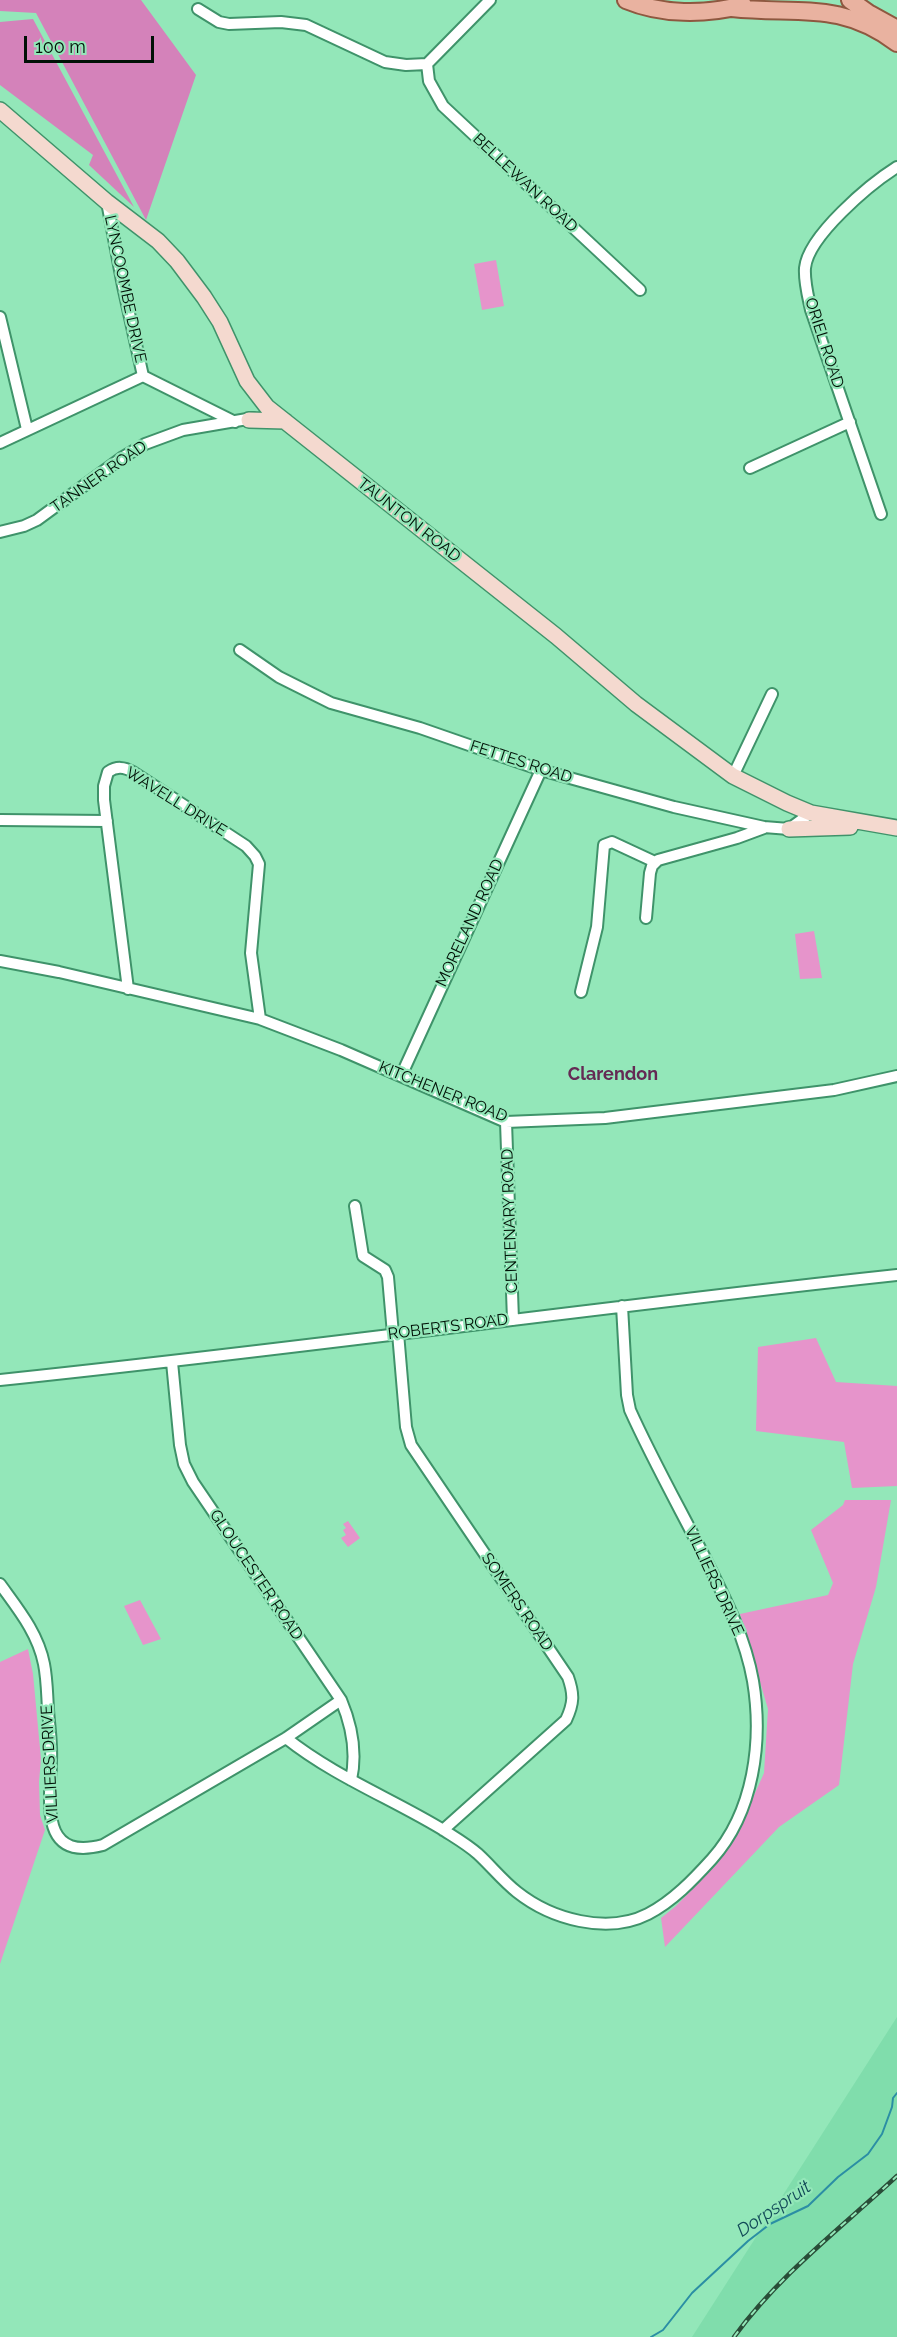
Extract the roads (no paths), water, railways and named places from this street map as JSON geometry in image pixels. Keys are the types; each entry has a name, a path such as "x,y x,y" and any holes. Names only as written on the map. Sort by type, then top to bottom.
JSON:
{"main road":[{"path":"626,0 660,10 811,3 843,5 871,15"},
{"path":"732,8 772,0"},
{"path":"850,0 889,29 897,43"},
{"path":"811,3 855,20 889,29"}],"street":[{"path":"198,9 219,22 229,24 281,22 306,26 385,62 406,65 427,64 490,0"},
{"name":"BELLEWAN ROAD","path":"427,64 429,81 443,106 640,291"},
{"name":"TAUNTON ROAD","path":"0,110 107,202 158,241 192,279 220,322 247,381 267,407 493,585 636,704 733,776 787,803 811,813 897,828"},
{"name":"ORIEL ROAD","path":"881,514 811,310 805,268 815,243 837,218 863,193 897,167"},
{"name":"LYNCOOMBE DRIVE","path":"107,202 143,376"},
{"path":"0,316 27,429"},
{"path":"0,443 143,376 242,421 285,421"},
{"name":"TANNER ROAD","path":"0,532 37,520 145,444 183,430 242,421 260,414 267,407"},
{"path":"750,468 850,422"},
{"name":"FETTES ROAD","path":"240,651 279,677 331,704 420,728 541,770 674,807 764,827 789,830"},
{"path":"733,776 772,694"},
{"name":"WAVELL DRIVE","path":"128,989 104,800 108,772 113,769 126,768 246,846 255,856 259,872 251,953 260,1019"},
{"name":"MORELAND ROAD","path":"401,1076 541,770"},
{"path":"789,830 811,813"},
{"path":"0,820 107,821"},
{"path":"789,830 827,829 865,824"},
{"path":"646,918 650,873 655,862 664,857 737,838 764,827"},
{"path":"581,992 597,927 604,845 612,842 655,862"},
{"name":"KITCHENER ROAD","path":"0,961 260,1019 341,1050 506,1122 605,1118 834,1090 897,1076"},
{"name":"CENTENARY ROAD","path":"506,1122 513,1320"},
{"name":"SOMERS ROAD","path":"354,1206 363,1256 385,1270 388,1277 406,1427 411,1445 568,1677 574,1692 572,1707 566,1720 443,1830"},
{"name":"ROBERTS ROAD","path":"0,1380 172,1362 622,1306 897,1275"},
{"name":"VILLIERS DRIVE","path":"286,1738 309,1756 443,1830 476,1852 517,1892 551,1914 590,1923 615,1922 646,1915 667,1903 693,1880 719,1851 742,1810 754,1767 758,1722 753,1680 741,1636 722,1592 630,1410 627,1395 622,1306"},
{"name":"GLOUCESTER ROAD","path":"172,1362 184,1464 193,1482 341,1700 349,1719 352,1736 354,1768 351,1780"},
{"name":"VILLIERS DRIVE","path":"0,1584 28,1623 42,1656 51,1759 50,1815 54,1832 63,1843 78,1849 103,1845 286,1738 341,1700"}],"waterway":[{"name":"Dorpspruit","path":"651,2337 663,2330 692,2293 748,2241 770,2224 808,2206 838,2177 868,2154 882,2134 893,2098 897,2093"}],"railway":[{"path":"734,2337 771,2293 811,2253 897,2176"}],"district":[{"name":"Clarendon","path":"613,1075"}]}
